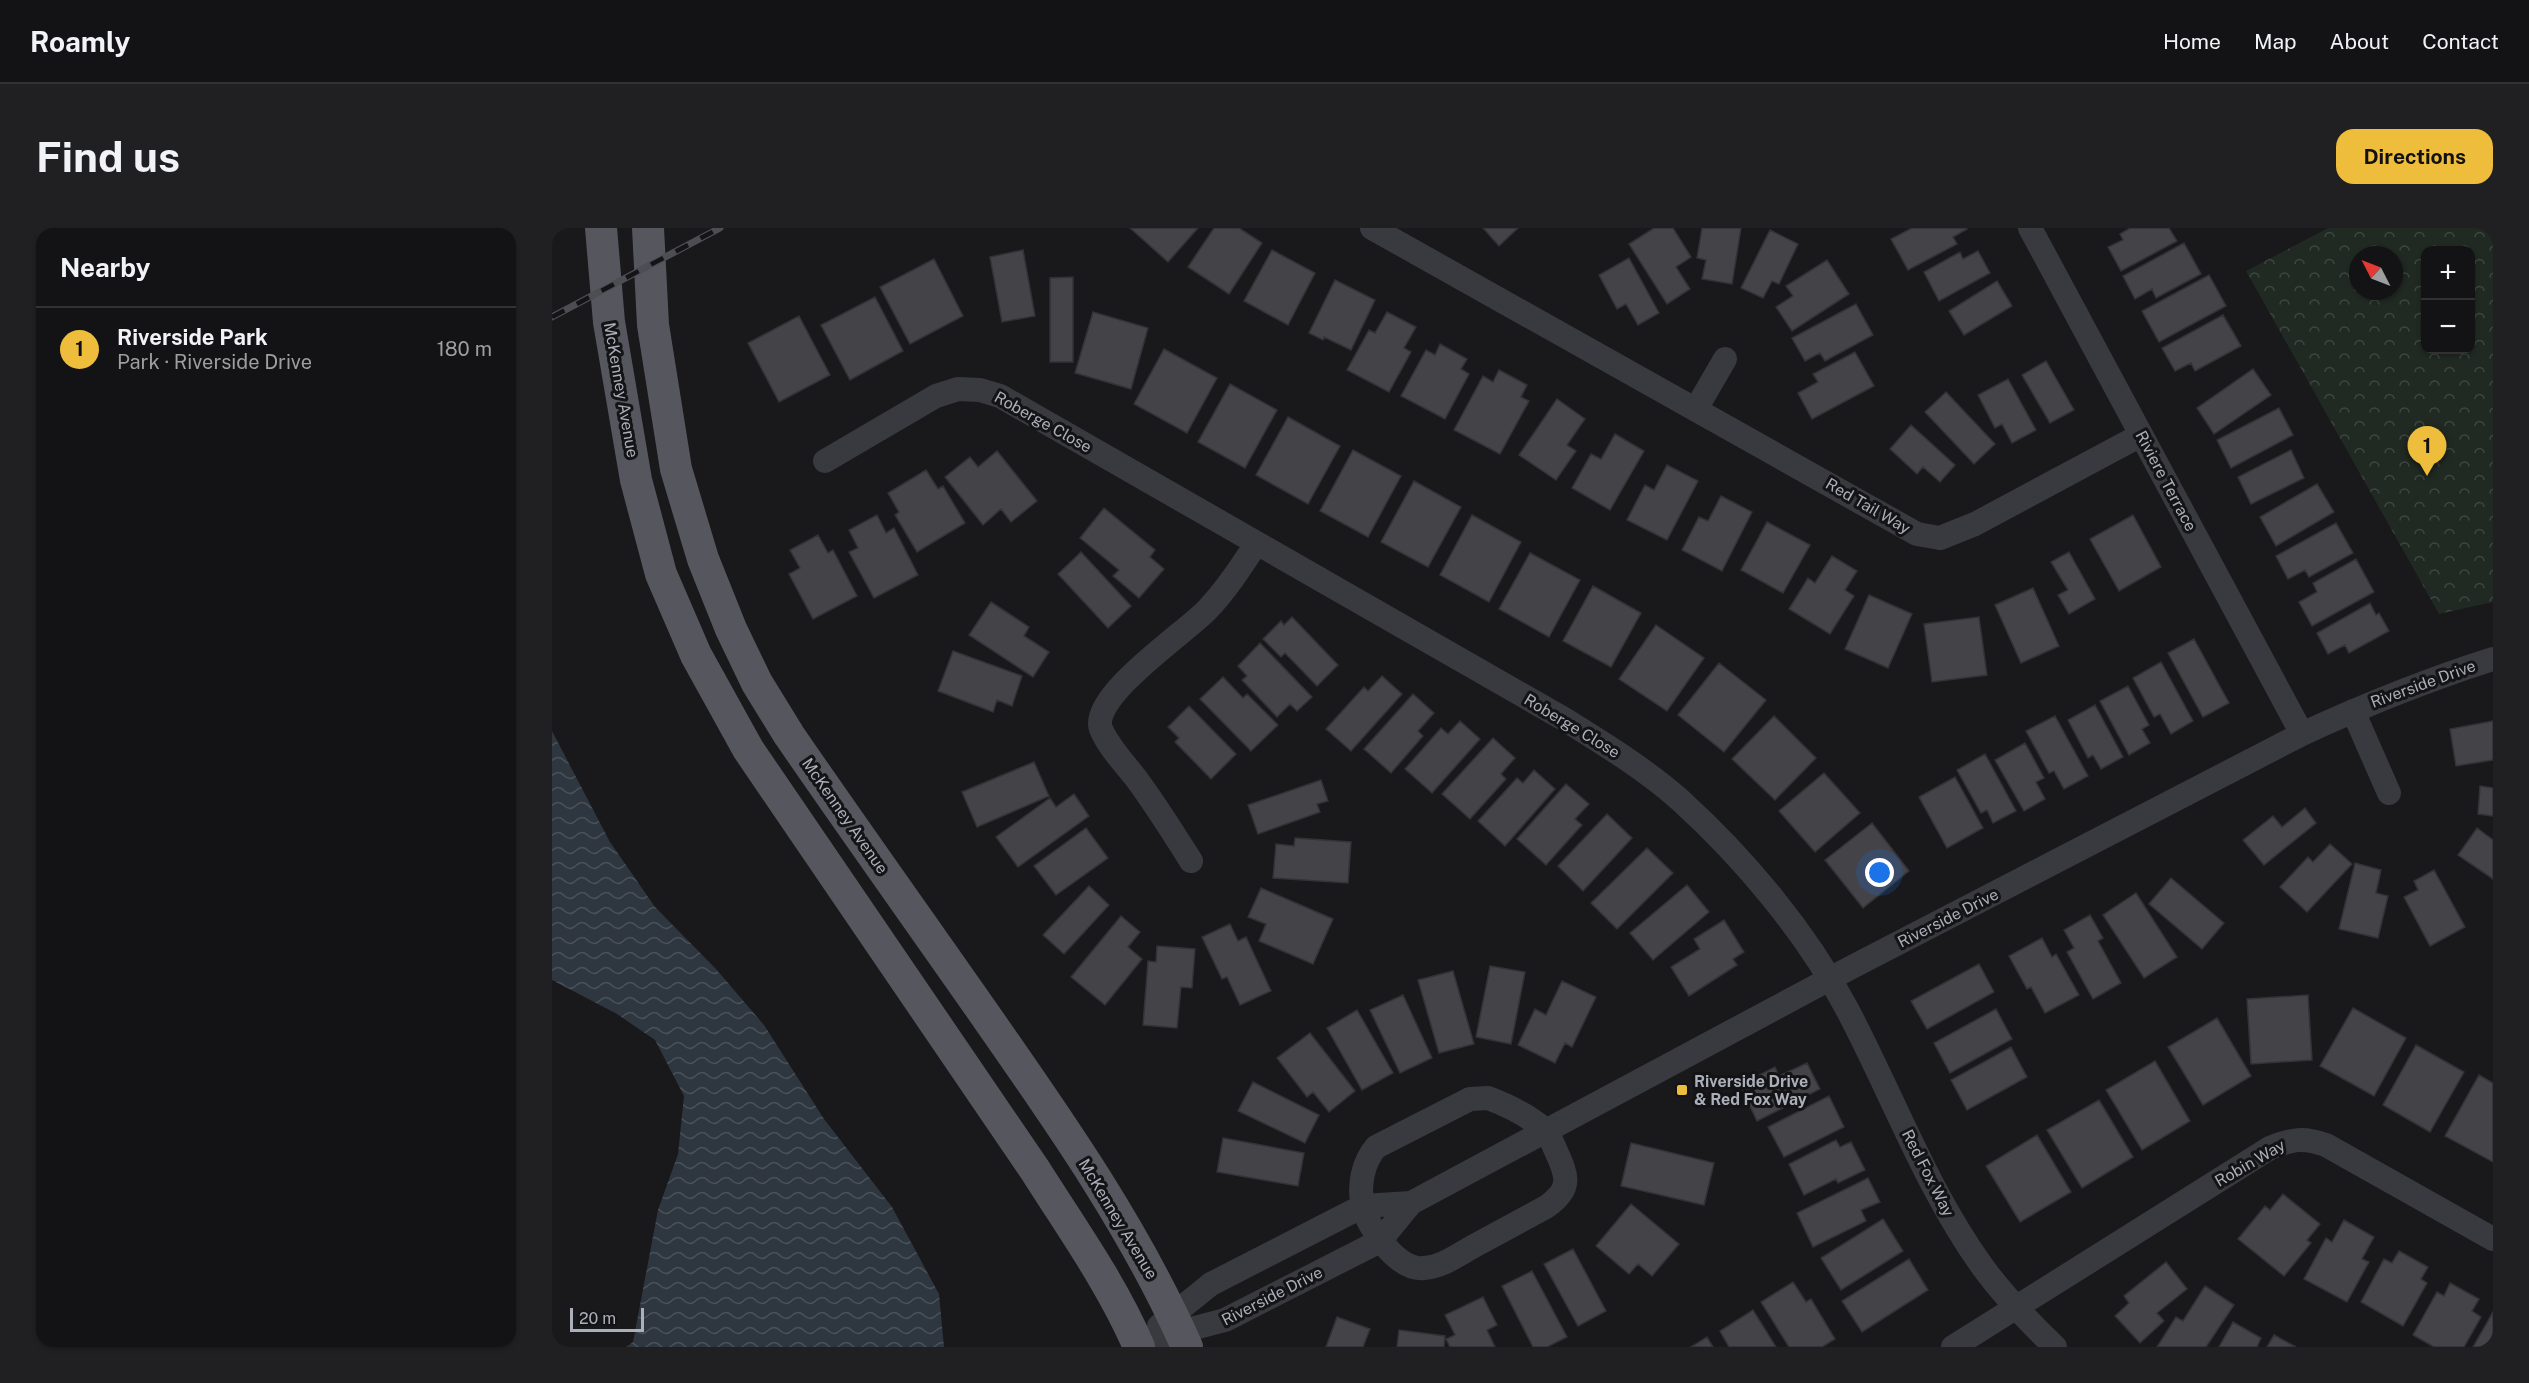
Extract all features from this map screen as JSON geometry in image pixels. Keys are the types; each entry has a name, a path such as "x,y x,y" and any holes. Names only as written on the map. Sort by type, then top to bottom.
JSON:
{"main road":[{"name":"McKenney Avenue","path":"601,228 609,322 636,480 661,574 696,655 748,749 1065,1216 1138,1345"},
{"name":"McKenney Avenue","path":"648,228 653,325 676,469 703,559 736,640 757,683 789,735 1061,1125 1134,1244 1180,1331"}],"street":[{"name":"Red Tail Way","path":"1372,228 1917,534 1940,538 1975,524 2140,435"},
{"name":"Riviere Terrace","path":"2030,228 2302,734"},
{"path":"1696,409 1725,359"},
{"name":"Roberge Close","path":"825,461 936,396 958,389 980,390 1000,396 1564,719 1652,778 1680,800 1743,865 1777,905 1829,980"},
{"path":"1191,861 1160,812 1112,746 1101,729 1099,719 1104,707 1124,682 1186,631 1208,609 1237,574 1256,544"},
{"name":"Riverside Drive","path":"1138,1345 1180,1331 1225,1320 1380,1241 1411,1203 1829,980 2302,734 2434,678 2493,659"},
{"name":"Riverside Drive","path":"2353,711 2389,793"},
{"name":"Red Fox Way","path":"1829,980 1846,1007 1954,1223 1983,1268 2017,1308 2055,1347"},
{"path":"1488,1098 1503,1103 1546,1131 1565,1170 1566,1183 1560,1197 1546,1207 1440,1265 1424,1268 1413,1268 1380,1241 1363,1206 1362,1173 1368,1157 1376,1147 1470,1100 1488,1098"},
{"name":"Robin Way","path":"1953,1347 2270,1148 2290,1140 2308,1139 2326,1145 2493,1239"},
{"name":"Riverside Drive","path":"1180,1331 1212,1284 1363,1206 1411,1203"}],"green space":[{"path":"2328,228 2493,228 2493,602 2439,614 2246,271"}],"water":[{"path":"552,731 610,842 655,907 716,969 764,1025 824,1119 892,1207 939,1294 944,1347 626,1347 633,1342 658,1210 678,1154 684,1096 655,1040 617,1014 552,980"}],"building":[{"path":"1130,228 1198,228 1168,262"},
{"path":"1214,228 1239,228 1262,243 1229,294 1188,267"},
{"path":"1483,228 1518,228 1499,246"},
{"path":"1654,228 1673,228 1691,257 1676,267 1690,289 1667,304 1629,244"},
{"path":"1702,228 1741,228 1732,284 1702,279 1706,260 1697,258"},
{"path":"1912,228 1967,229 1953,237 1957,244 1908,270 1891,239"},
{"path":"2130,228 2169,228 2177,241 2121,271 2108,247 2123,240 2120,234"},
{"path":"1770,230 1798,244 1779,284 1772,281 1763,298 1741,288"},
{"path":"2184,243 2201,274 2156,298 2152,289 2135,299 2123,276"},
{"path":"1023,250 1035,316 1002,322 990,257"},
{"path":"1272,250 1315,273 1288,325 1244,301"},
{"path":"1978,251 1990,273 1939,301 1924,272 1960,252 1963,259"},
{"path":"1629,258 1659,313 1638,325 1626,304 1617,309 1599,275"},
{"path":"934,259 963,316 910,344 880,287"},
{"path":"1827,260 1849,294 1792,331 1776,307 1793,296 1786,286"},
{"path":"2209,275 2226,306 2159,342 2142,311"},
{"path":"1073,277 1073,362 1050,362 1050,278"},
{"path":"1335,280 1375,300 1351,350 1324,337 1323,340 1309,333"},
{"path":"1997,281 2012,306 1964,335 1949,311"},
{"path":"875,297 903,351 850,380 821,325"},
{"path":"1856,304 1873,335 1825,361 1820,353 1805,361 1792,338"},
{"path":"1093,312 1148,328 1131,389 1075,373"},
{"path":"1387,312 1416,327 1404,348 1411,352 1389,392 1347,370 1369,330 1375,333"},
{"path":"2223,315 2241,346 2195,371 2191,363 2175,371 2162,348"},
{"path":"799,316 830,375 779,402 748,343"},
{"path":"1440,344 1467,359 1461,369 1469,374 1445,419 1401,396 1426,350 1435,355"},
{"path":"1164,349 1217,378 1187,433 1134,404"},
{"path":"1855,352 1874,386 1812,419 1798,393 1818,382 1813,374"},
{"path":"2046,361 2074,410 2050,423 2022,375"},
{"path":"2253,369 2271,395 2214,434 2197,408"},
{"path":"1499,370 1527,385 1521,397 1529,401 1500,454 1454,430 1483,376 1493,382"},
{"path":"2008,379 2036,430 2012,443 2002,424 1995,428 1978,395"},
{"path":"1230,384 1277,410 1245,468 1198,442"},
{"path":"1946,392 1995,444 1974,464 1925,412"},
{"path":"1557,399 1585,419 1567,445 1576,451 1556,480 1519,455"},
{"path":"2279,408 2293,435 2231,468 2217,440"},
{"path":"1288,417 1340,446 1308,504 1256,475"},
{"path":"1911,425 1955,465 1940,482 1923,467 1917,474 1890,449"},
{"path":"1615,434 1644,451 1610,510 1572,488 1591,454 1601,459"},
{"path":"1353,450 1401,476 1368,537 1320,511"},
{"path":"2291,450 2304,478 2251,504 2238,477"},
{"path":"997,451 1037,501 1011,522 1001,509 983,525 945,477 970,457 978,467"},
{"path":"1667,465 1698,481 1667,540 1627,520 1645,485 1654,490"},
{"path":"926,470 938,489 943,486 965,523 917,552 895,515 899,512 888,493"},
{"path":"1414,481 1461,507 1428,567 1381,542"},
{"path":"2317,484 2334,512 2276,546 2260,517"},
{"path":"1721,496 1752,512 1722,571 1682,550 1699,517 1708,521"},
{"path":"1104,508 1155,550 1150,557 1164,569 1139,598 1113,576 1119,570 1080,538"},
{"path":"877,515 886,533 894,528 918,575 874,598 849,552 858,548 849,530"},
{"path":"1472,515 1521,542 1489,602 1440,575"},
{"path":"2133,515 2161,567 2119,591 2090,539"},
{"path":"1767,522 1810,545 1783,593 1741,570"},
{"path":"2336,523 2353,553 2309,577 2305,570 2288,579 2276,556"},
{"path":"818,535 828,553 833,550 857,596 813,619 789,574 800,568 790,550"},
{"path":"1081,552 1131,606 1108,628 1058,574"},
{"path":"2069,552 2095,599 2069,614 2058,595 2068,590 2051,562"},
{"path":"1530,553 1580,580 1549,637 1499,609"},
{"path":"1832,556 1857,571 1845,590 1854,596 1830,634 1789,609 1808,578 1815,583"},
{"path":"2356,559 2374,592 2312,626 2299,602 2317,592 2313,583"},
{"path":"1593,586 1641,613 1611,667 1563,641"},
{"path":"2033,588 2059,646 2021,663 1995,605"},
{"path":"1869,595 1912,614 1888,668 1845,649"},
{"path":"991,602 1029,627 1024,636 1049,652 1033,677 969,635"},
{"path":"2370,603 2376,615 2379,613 2389,631 2349,653 2345,645 2328,654 2317,633"},
{"path":"1292,617 1338,665 1317,686 1285,653 1281,657 1263,639 1281,621 1284,625"},
{"path":"1979,617 1987,675 1932,682 1924,624"},
{"path":"1656,625 1704,658 1667,711 1619,679"},
{"path":"2194,639 2229,703 2203,717 2168,653"},
{"path":"1260,643 1312,697 1297,711 1290,704 1277,717 1242,680 1247,676 1238,666"},
{"path":"953,651 1022,676 1012,706 997,700 993,712 938,691"},
{"path":"2161,662 2193,721 2171,734 2160,714 2154,717 2133,678"},
{"path":"1719,663 1766,700 1724,752 1678,715"},
{"path":"1382,676 1402,694 1351,751 1326,729 1364,687 1368,691"},
{"path":"1223,677 1243,698 1247,694 1278,725 1251,751 1200,699"},
{"path":"2128,686 2149,725 2142,729 2150,743 2129,755 2100,701"},
{"path":"1413,694 1434,713 1418,731 1423,736 1391,773 1364,749"},
{"path":"2095,705 2123,757 2101,769 2093,755 2088,758 2068,720"},
{"path":"1189,706 1236,754 1211,779 1175,742 1179,738 1168,727"},
{"path":"1774,716 1816,758 1775,800 1732,759"},
{"path":"2055,716 2088,776 2064,789 2054,771 2049,773 2026,731"},
{"path":"1460,721 1480,739 1432,793 1405,769 1441,728 1448,734"},
{"path":"2493,721 2493,760 2456,766 2450,729"},
{"path":"1493,738 1515,758 1501,774 1506,779 1470,819 1442,794"},
{"path":"2025,743 2044,778 2036,782 2045,799 2024,811 1995,760"},
{"path":"1985,754 2016,811 1993,823 1987,810 1981,813 1957,770"},
{"path":"1034,762 1049,796 977,827 962,792"},
{"path":"1534,770 1555,789 1505,846 1478,821 1517,778 1523,783"},
{"path":"1824,773 1860,813 1815,852 1779,811"},
{"path":"1955,777 1983,828 1947,848 1919,797"},
{"path":"1321,780 1328,801 1317,804 1320,812 1258,834 1248,805"},
{"path":"1566,784 1589,804 1575,819 1582,825 1546,865 1517,839"},
{"path":"2480,786 2493,788 2493,816 2478,814"},
{"path":"1074,794 1089,816 1018,867 996,837 1050,798 1056,807"},
{"path":"2305,808 2316,823 2264,865 2243,840 2273,816 2282,827"},
{"path":"1607,814 1632,838 1583,891 1558,866"},
{"path":"1872,823 1909,871 1863,908 1825,860"},
{"path":"1086,828 1108,858 1056,895 1034,866"},
{"path":"2477,828 2493,840 2493,879 2458,855"},
{"path":"1295,838 1351,842 1348,883 1273,878 1276,844 1294,846"},
{"path":"2330,844 2352,864 2307,912 2280,887 2308,857 2313,862"},
{"path":"1647,848 1673,873 1617,929 1591,903"},
{"path":"2355,863 2381,870 2376,893 2388,896 2378,938 2339,929"},
{"path":"2434,870 2465,927 2430,946 2404,897 2418,890 2414,881"},
{"path":"2171,878 2224,923 2202,949 2149,904"},
{"path":"1687,885 1709,912 1653,960 1630,933"},
{"path":"1089,886 1109,905 1064,954 1043,935"},
{"path":"1261,888 1333,919 1313,964 1259,941 1266,924 1248,917"},
{"path":"2136,893 2177,957 2144,978 2103,915"},
{"path":"2090,915 2103,938 2098,941 2121,983 2093,999 2067,952 2074,948 2064,930"},
{"path":"1121,916 1140,932 1128,947 1142,959 1105,1005 1071,977"},
{"path":"1724,920 1744,952 1733,959 1737,965 1689,996 1671,967 1700,949 1694,939"},
{"path":"1230,924 1238,941 1246,937 1271,991 1240,1005 1227,977 1222,979 1202,937"},
{"path":"2042,938 2052,957 2056,954 2079,995 2045,1013 2031,987 2027,989 2009,956"},
{"path":"1157,946 1195,949 1192,988 1181,987 1177,1028 1143,1025 1148,961 1156,962"},
{"path":"1979,964 1994,992 1927,1029 1911,1001"},
{"path":"1490,966 1525,972 1511,1044 1476,1037"},
{"path":"1453,971 1474,1044 1439,1053 1418,980"},
{"path":"1562,981 1596,997 1572,1047 1565,1043 1555,1063 1518,1045 1535,1009 1546,1015"},
{"path":"1403,995 1432,1058 1400,1073 1370,1010"},
{"path":"2308,995 2312,1060 2251,1064 2247,999"},
{"path":"2353,1008 2406,1038 2374,1096 2320,1066"},
{"path":"1996,1009 2012,1039 1950,1073 1934,1043"},
{"path":"1357,1010 1393,1073 1362,1090 1327,1028"},
{"path":"2217,1018 2251,1076 2203,1105 2168,1047"},
{"path":"1310,1033 1355,1091 1329,1112 1313,1092 1307,1097 1277,1058"},
{"path":"2416,1045 2464,1072 2430,1132 2383,1105"},
{"path":"2011,1047 2027,1077 1967,1110 1951,1080"},
{"path":"2155,1061 2190,1121 2142,1150 2106,1090"},
{"path":"1807,1063 1820,1089 1757,1121 1740,1085 1775,1067 1779,1076"},
{"path":"2479,1075 2493,1083 2493,1162 2445,1136"},
{"path":"1253,1082 1319,1115 1305,1143 1238,1111"},
{"path":"1829,1096 1844,1127 1784,1157 1768,1127"},
{"path":"2099,1100 2133,1157 2082,1188 2047,1130"},
{"path":"2037,1135 2071,1192 2020,1222 1986,1166"},
{"path":"1223,1138 1304,1153 1298,1186 1217,1172"},
{"path":"1836,1140 1840,1147 1851,1142 1865,1170 1838,1183 1836,1179 1804,1195 1789,1164"},
{"path":"1631,1143 1714,1163 1704,1205 1621,1186"},
{"path":"1868,1178 1880,1202 1861,1210 1866,1221 1813,1247 1797,1213"},
{"path":"2283,1194 2320,1224 2307,1240 2311,1243 2284,1276 2238,1239 2265,1206 2270,1210"},
{"path":"1631,1204 1679,1244 1652,1276 1638,1264 1629,1274 1596,1246"},
{"path":"1883,1219 1903,1251 1841,1290 1821,1258"},
{"path":"2344,1220 2374,1237 2362,1259 2369,1262 2347,1302 2304,1279 2326,1238 2332,1242"},
{"path":"1573,1249 1606,1311 1578,1326 1544,1264"},
{"path":"2399,1251 2428,1267 2421,1279 2427,1283 2403,1326 2361,1302 2384,1259 2392,1263"},
{"path":"1909,1259 1928,1290 1862,1332 1842,1301"},
{"path":"2166,1262 2187,1289 2157,1313 2164,1321 2140,1343 2115,1316 2129,1303 2124,1296"},
{"path":"1532,1271 1567,1337 1547,1347 1533,1347 1502,1286"},
{"path":"1793,1282 1806,1302 1811,1299 1835,1339 1822,1347 1789,1347 1761,1302"},
{"path":"2450,1283 2479,1299 2472,1311 2481,1317 2464,1347 2434,1347 2413,1335 2437,1292 2444,1296"},
{"path":"2205,1286 2234,1305 2206,1347 2157,1347 2176,1317 2183,1321"},
{"path":"1483,1297 1497,1325 1487,1330 1495,1347 1450,1347 1446,1339 1455,1335 1445,1315"},
{"path":"1753,1310 1776,1347 1729,1347 1720,1331"},
{"path":"2493,1312 2493,1347 2473,1347"},
{"path":"1337,1317 1370,1329 1363,1347 1326,1347"},
{"path":"2233,1322 2261,1338 2257,1347 2219,1347"},
{"path":"1399,1330 1445,1336 1444,1347 1397,1347"},
{"path":"2274,1335 2296,1347 2267,1347"},
{"path":"1707,1337 1713,1347 1691,1347"}],"railway":[{"path":"552,317 720,228"}],"place":[{"name":"Riverside Park","path":"2427,476"},
{"name":"Riverside Drive & Red Fox Way","path":"1682,1090"}]}
